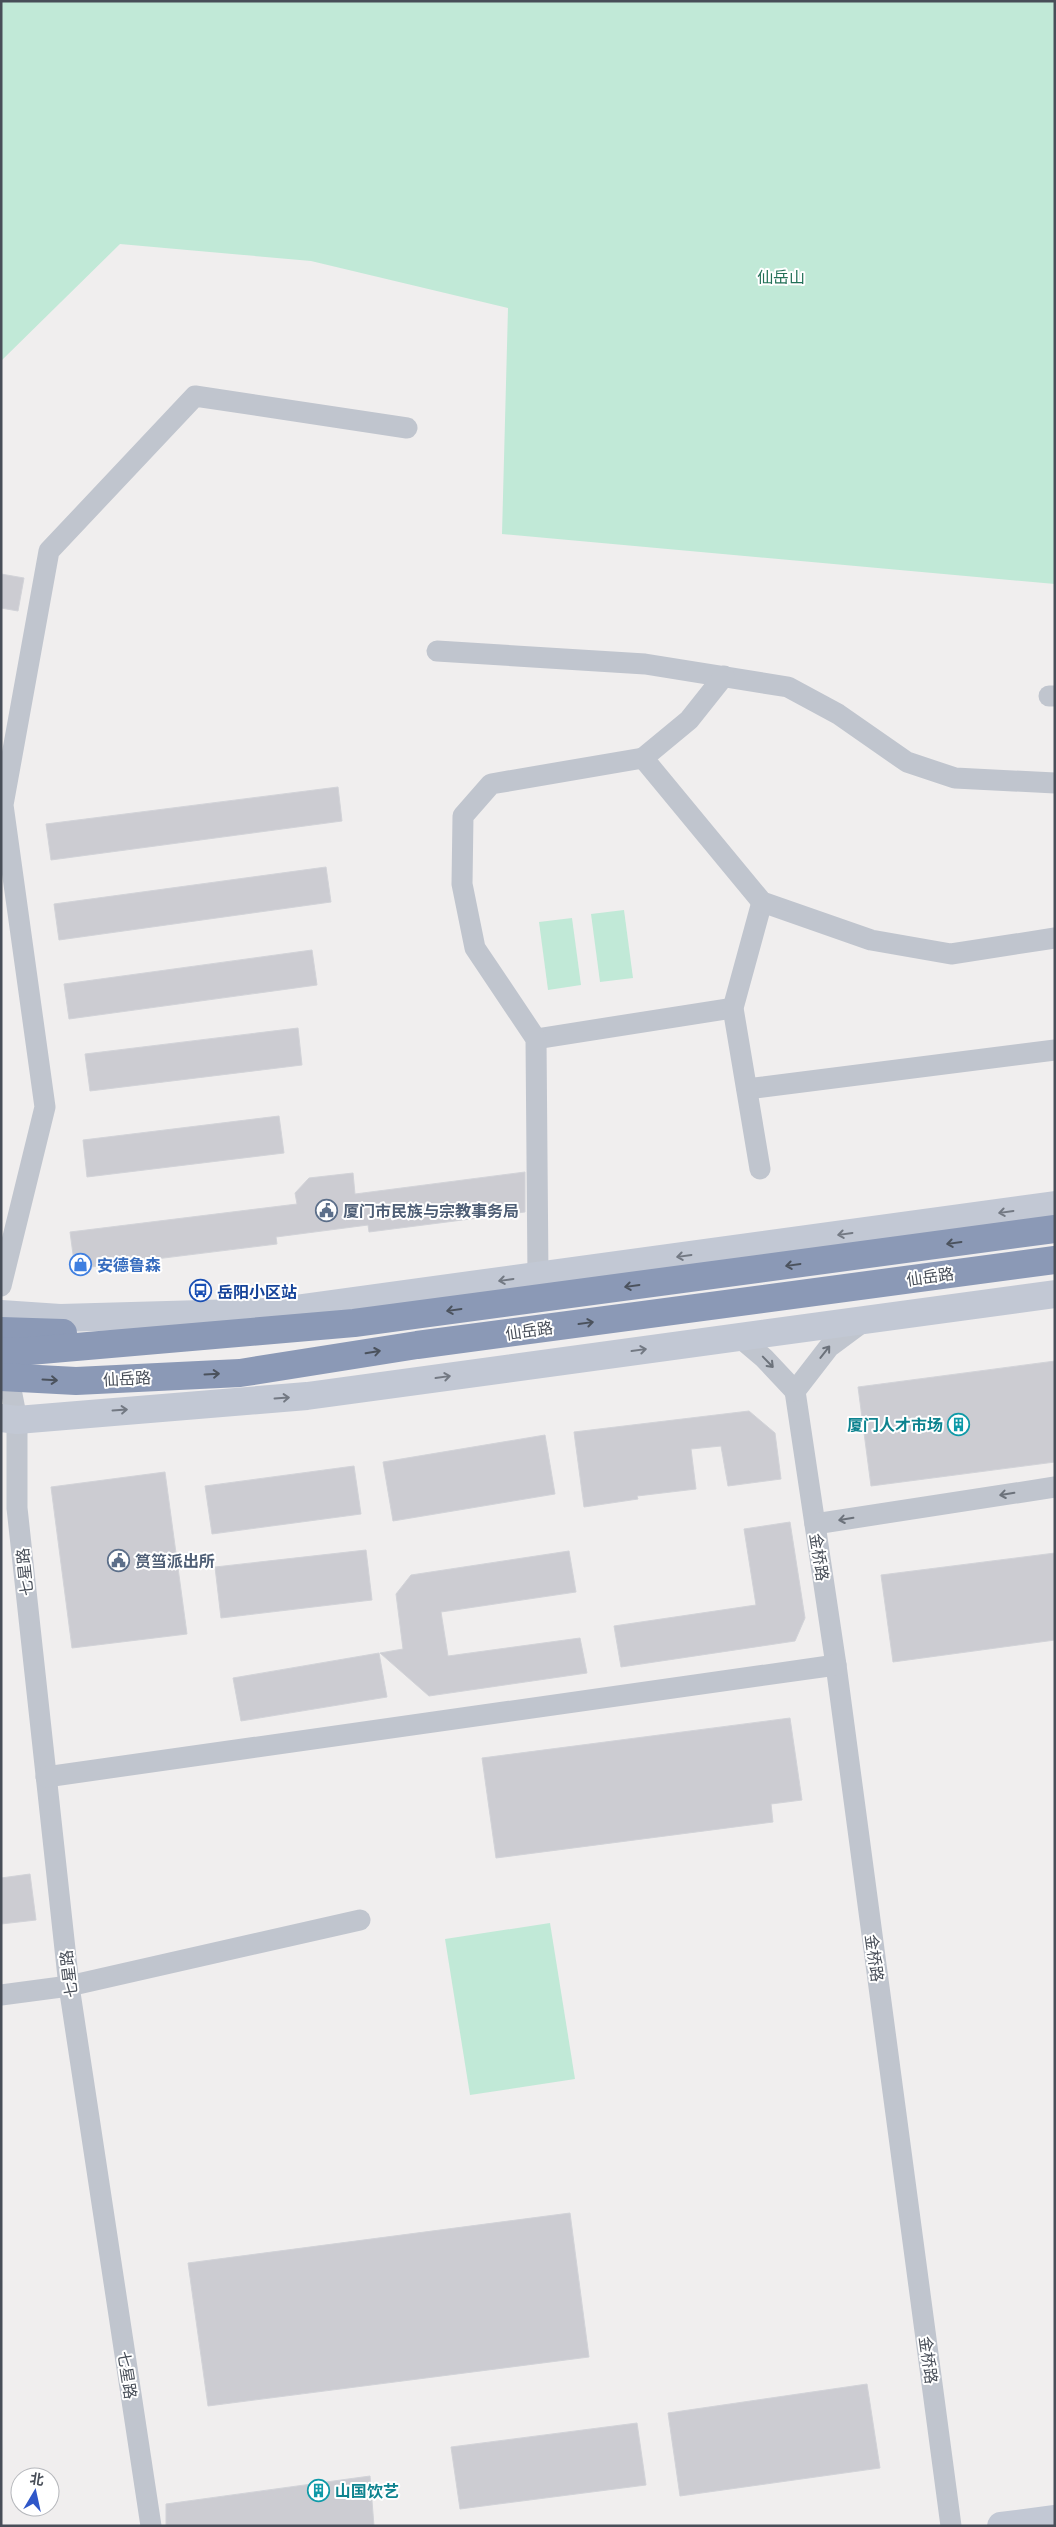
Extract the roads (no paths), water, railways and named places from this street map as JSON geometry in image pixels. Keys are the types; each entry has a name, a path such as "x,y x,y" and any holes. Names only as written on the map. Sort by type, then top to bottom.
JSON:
{"highway":[{"name":"仙岳路","path":"1,1351 18,1352 354,1324 1055,1230"},
{"name":"仙岳路","path":"1,1377 76,1381 240,1373 416,1345 1055,1260"},
{"path":"1,1331 180,1338"}],"main road":[{"path":"1,1314 60,1318 273,1312 1055,1205"},
{"path":"9,1419 307,1396 1055,1294"},
{"path":"1002,2526 1055,2519"}],"street":[{"path":"1,1286 44,1107 2,805 49,550 195,396 407,428"},
{"path":"437,651 645,664 788,687 838,714 907,762 956,778 1055,783"},
{"path":"538,1276 536,1039 475,948 462,884 463,816 491,784 642,758 689,720 724,676"},
{"path":"642,758 762,902 871,940 951,954 1055,938"},
{"path":"760,1169 733,1008 762,902"},
{"path":"536,1039 733,1008"},
{"path":"747,1089 1055,1050"},
{"path":"738,1336 764,1358 795,1391 829,1347 866,1319"},
{"name":"七星路","path":"1,1345 69,1986 151,2526"},
{"name":"金桥路","path":"795,1391 836,1665 951,2526"},
{"path":"815,1524 1055,1487"},
{"path":"1,1492 18,1508"},
{"path":"46,1777 836,1665"},
{"path":"1,1995 69,1986 360,1920"}],"place":[{"name":"厦门市民族与宗教事务局","path":"327,1210"},
{"name":"安德鲁森","path":"81,1264"},
{"name":"岳阳小区站","path":"201,1291"},
{"name":"厦门人才市场","path":"959,1424"},
{"name":"筼筜派出所","path":"119,1560"},
{"name":"山国饮艺","path":"319,2490"}],"park label":[{"name":"仙岳山","path":"781,276"}]}
